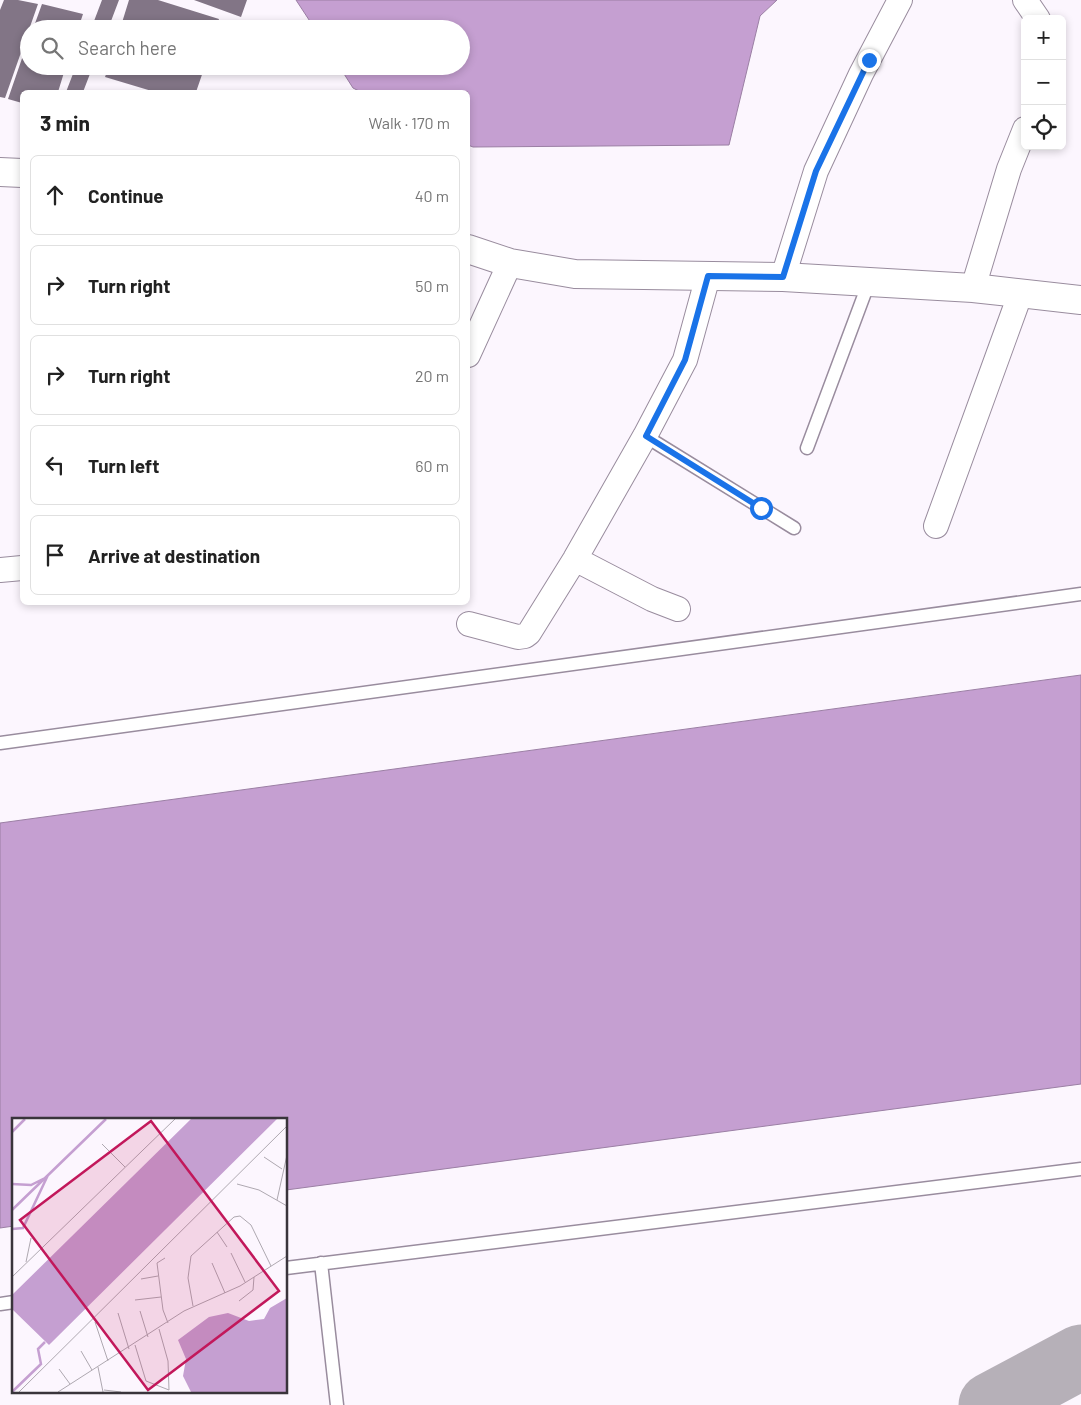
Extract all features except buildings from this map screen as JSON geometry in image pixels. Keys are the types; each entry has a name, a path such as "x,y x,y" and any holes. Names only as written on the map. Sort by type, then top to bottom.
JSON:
{"street":[{"path":"783,277 816,171 861,74 900,0"},
{"path":"1024,0 1035,15"},
{"path":"974,288 1009,169 1021,139"},
{"path":"0,172 20,173"},
{"path":"470,250 510,263 575,274 783,277 974,288 1081,300"},
{"path":"470,351 510,263"},
{"path":"469,624 518,637 529,633 575,559 646,436 685,360 708,276"},
{"path":"936,526 1021,292"},
{"path":"575,559 652,599 678,609"},
{"path":"0,570 20,568"}],"lane":[{"path":"807,448 869,282"},
{"path":"646,436 794,528"},
{"path":"0,743 1081,594"},
{"path":"288,1268 1081,1169"},
{"path":"321,1263 337,1405"}],"shaded area":[{"path":"296,0 777,0 760,16 729,145 473,147 470,146 470,90 357,90 353,88 345,75 470,75 470,20 309,20"},
{"path":"1081,675 1081,1084 288,1190 288,1118 12,1118 12,1226 0,1228 0,823"}],"taxiway":[{"path":"991,1405 1081,1357"}],"route":[{"path":"761,508 646,436 685,360 708,276 783,277 816,171 869,60"}]}
